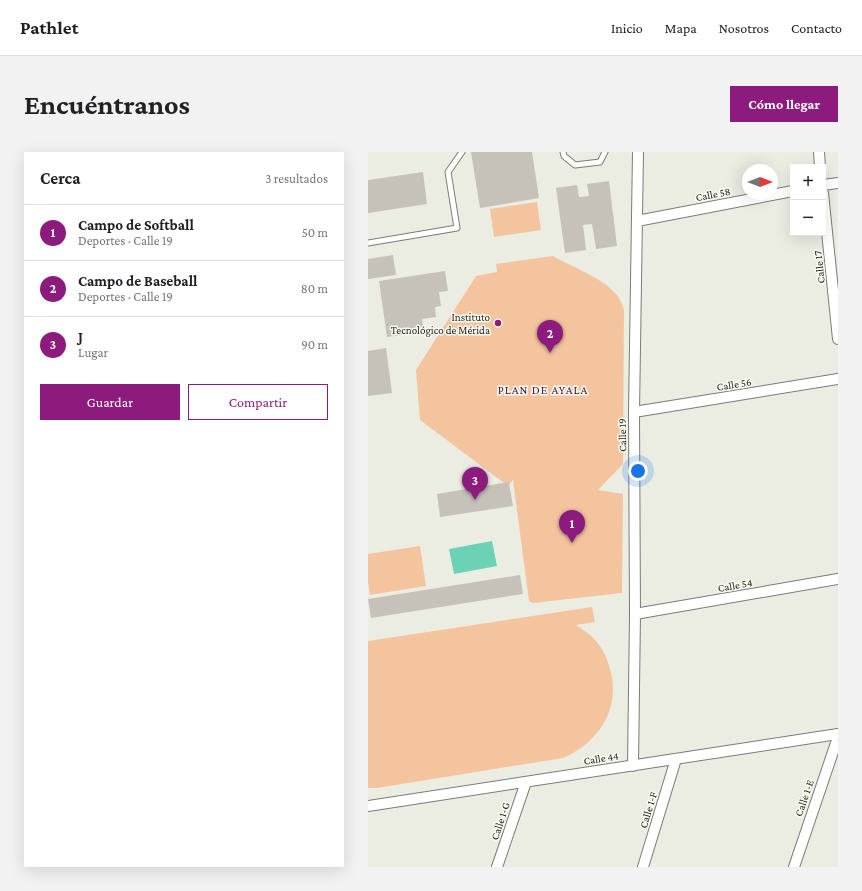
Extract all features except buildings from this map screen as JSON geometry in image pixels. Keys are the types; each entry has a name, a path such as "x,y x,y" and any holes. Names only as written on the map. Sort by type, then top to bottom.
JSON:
{"street":[{"name":"Calle 19","path":"633,766 636,614 634,412 638,152"},
{"path":"819,152 820,164"},
{"path":"826,185 838,183"},
{"name":"Calle 58","path":"637,221 790,191"},
{"name":"Calle 17","path":"824,200 838,339"},
{"name":"Calle 56","path":"634,412 838,379"},
{"name":"Calle 54","path":"636,614 838,579"},
{"name":"Calle 44","path":"368,807 676,759 838,736"},
{"name":"Calle 1-E","path":"794,867 838,736"},
{"name":"Calle 1-F","path":"643,867 676,759"},
{"name":"Calle 1-G","path":"498,867 526,782"}],"lane":[{"path":"368,243 457,228 448,172 462,152"},
{"path":"563,152 564,156 575,165 600,162 605,152"}],"shaded area":[{"path":"537,202 541,230 494,237 490,209"},
{"path":"553,256 601,281 619,297 624,310 623,464 598,490 623,494 622,593 533,603 529,601 513,480 508,486 420,420 416,370 476,276 497,272 496,264"},
{"path":"492,541 497,566 454,574 449,549"},
{"path":"420,546 426,586 370,595 368,582 368,554"},
{"path":"592,607 595,622 576,625 593,638 603,651 610,668 613,687 609,713 596,735 586,744 563,758 377,788 368,788 368,641"}],"place":[{"name":"Instituto Tecnológico de Mérida","path":"498,323"},
{"name":"Campo de Baseball","path":"550,353"},
{"name":"J","path":"475,500"},
{"name":"Campo de Softball","path":"572,543"}],"district":[{"name":"PLAN DE AYALA","path":"543,390"}]}
